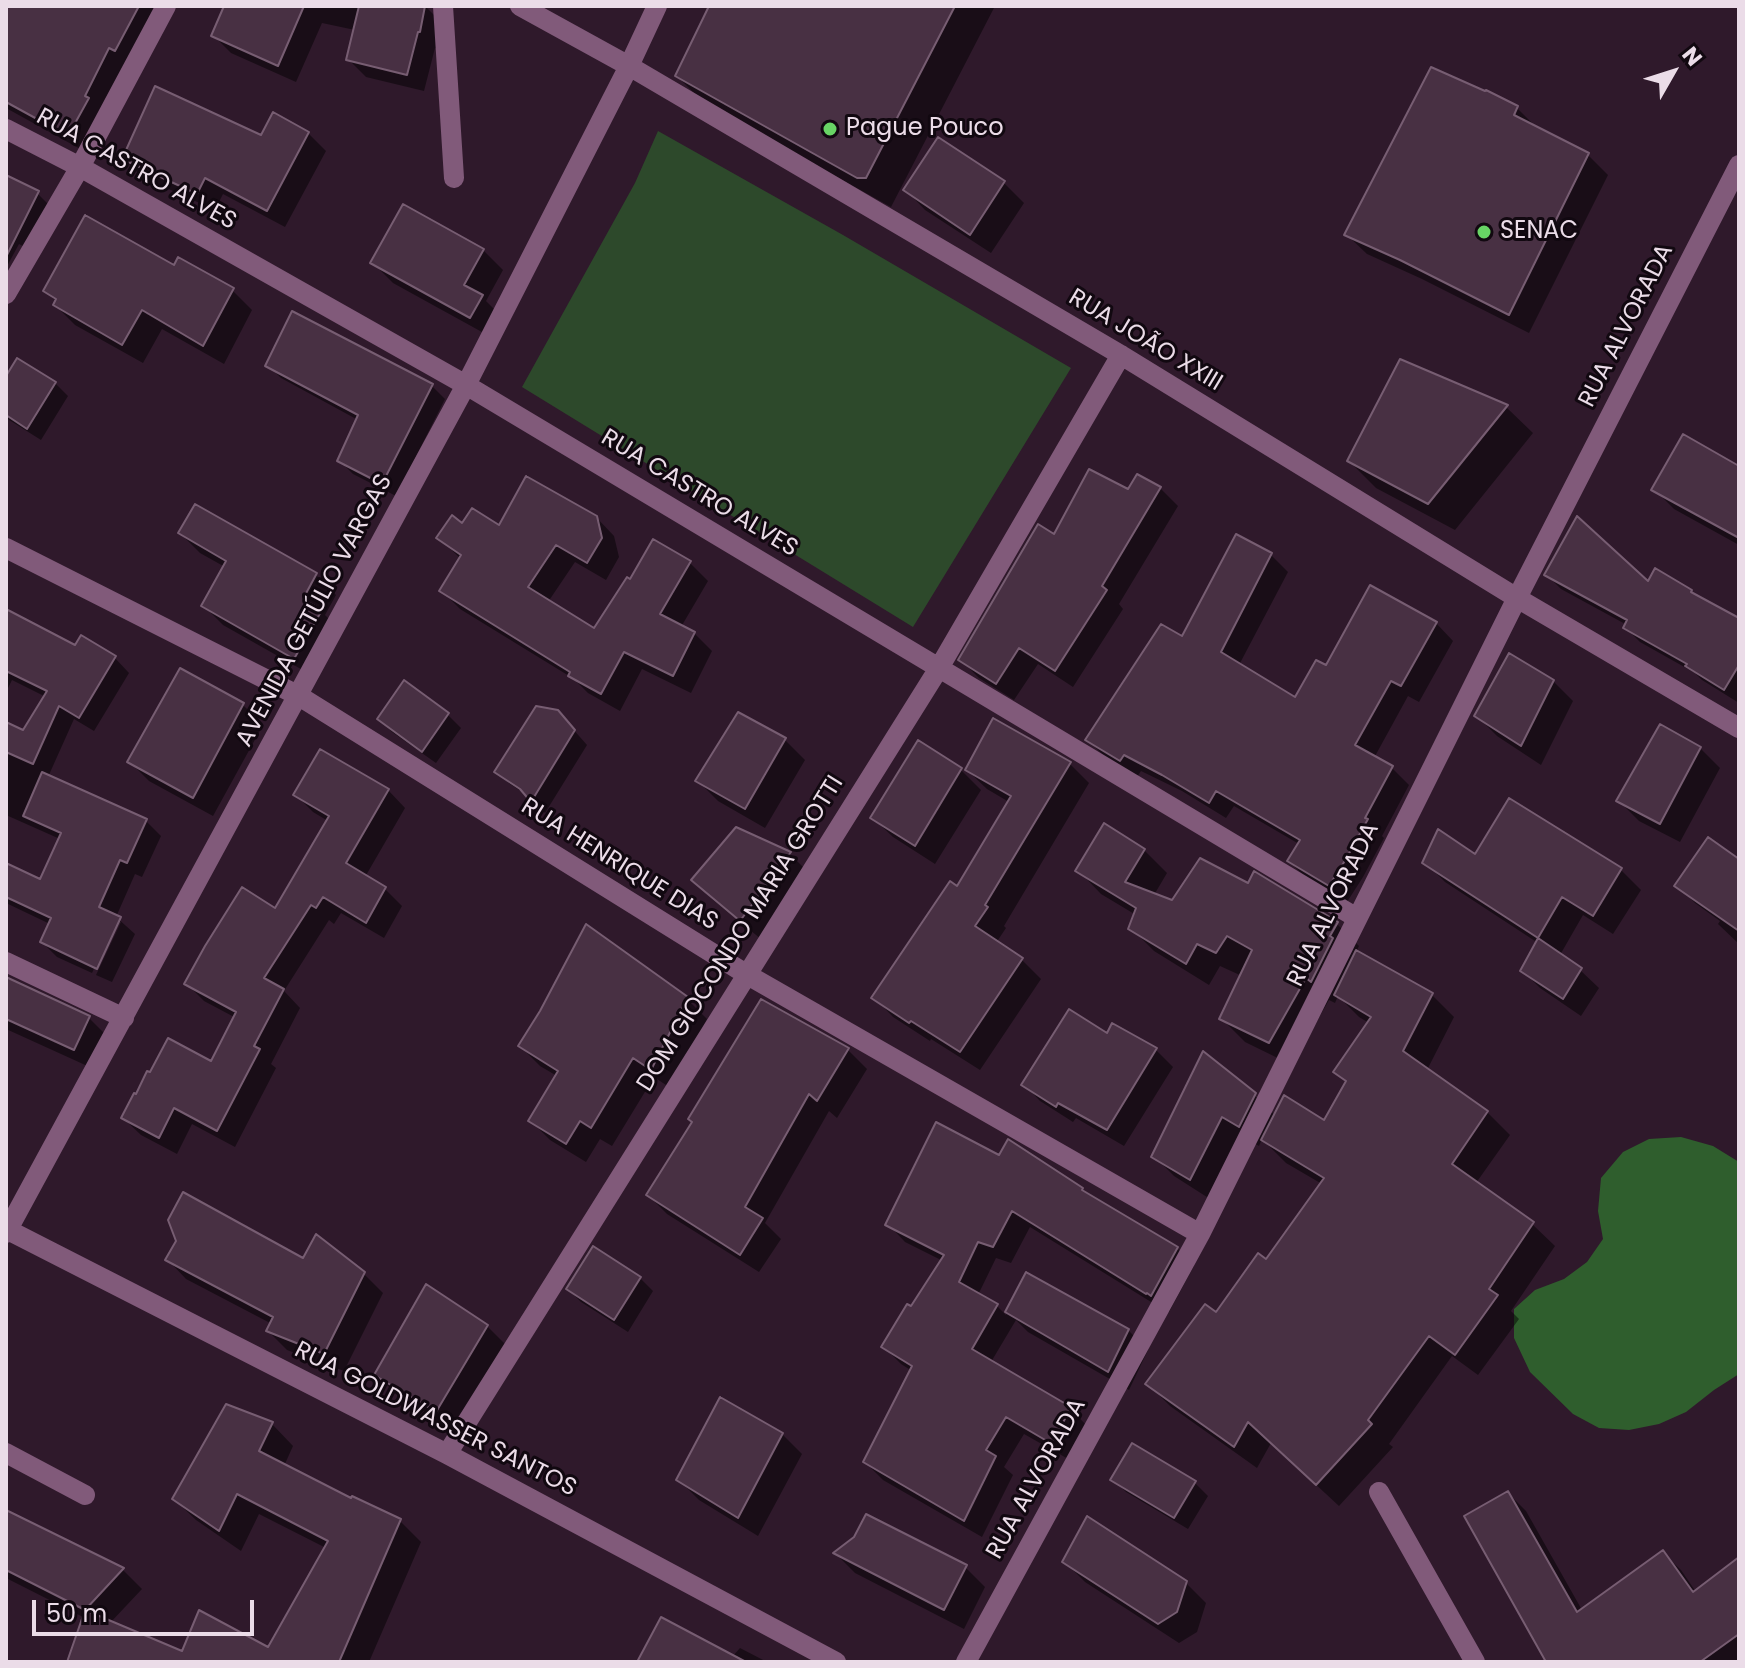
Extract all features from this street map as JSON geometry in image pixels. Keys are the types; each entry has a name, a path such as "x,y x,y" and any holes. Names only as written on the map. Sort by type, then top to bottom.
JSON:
{"street":[{"path":"6,294 80,167 166,6"},
{"path":"443,6 454,178"},
{"name":"RUA JOÃO XXIII","path":"520,6 629,66 1121,355 1517,598 1739,728"},
{"name":"AVENIDA GETÚLIO VARGAS","path":"7,1232 466,385 657,6"},
{"name":"RUA CASTRO ALVES","path":"6,129 80,167 466,385 1357,918"},
{"name":"RUA ALVORADA","path":"966,1662 1200,1234 1517,598 1739,165"},
{"name":"DOM GIOCONDO MARIA GROTTI","path":"447,1454 939,668 1121,355"},
{"name":"RUA HENRIQUE DIAS","path":"6,548 299,696 746,974 1200,1234"},
{"path":"6,962 124,1018"},
{"name":"RUA GOLDWASSER SANTOS","path":"7,1232 447,1454 836,1662"},
{"path":"6,1453 85,1495"},
{"path":"1379,1492 1475,1662"}],"green space":[{"path":"658,131 1071,368 913,627 522,387 635,183"},
{"path":"1681,1137 1713,1146 1739,1162 1739,1374 1686,1412 1659,1424 1629,1430 1599,1428 1573,1414 1530,1372 1514,1338 1514,1309 1535,1290 1564,1279 1587,1262 1603,1239 1598,1211 1601,1178 1623,1152 1649,1139"}],"building":[{"path":"6,6 139,6 115,51 109,48 85,96 89,98 68,136 6,102"},
{"path":"224,6 304,6 278,66 211,36"},
{"path":"359,6 425,6 407,75 346,60"},
{"name":"Pague Pouco","path":"709,6 955,6 866,178 857,178 675,76"},
{"path":"1431,67 1518,106 1514,115 1589,153 1509,315 1344,235"},
{"path":"155,86 261,135 273,112 309,132 267,211 205,178 197,194 122,159"},
{"path":"938,137 1005,181 970,235 903,190"},
{"path":"6,175 39,191 6,257"},
{"path":"403,204 484,249 464,285 483,295 470,318 370,263"},
{"path":"85,215 174,265 178,257 234,288 203,346 142,310 122,345 53,305 56,299 43,291"},
{"path":"292,311 433,384 382,484 337,461 358,415 265,366"},
{"path":"17,358 56,382 27,429 6,415 6,376"},
{"path":"1400,359 1508,405 1428,504 1347,461"},
{"path":"1683,434 1739,466 1739,538 1651,490"},
{"path":"1089,469 1128,489 1137,474 1161,487 1102,586 1107,590 1055,671 1019,648 996,684 958,660 1038,524 1054,534"},
{"path":"526,476 597,516 602,538 587,563 556,545 528,587 594,628 627,577 630,579 653,539 691,561 660,614 695,632 673,676 624,652 601,694 568,676 570,672 439,591 461,555 436,538 452,515 462,523 472,508 499,525"},
{"path":"195,504 317,573 303,599 322,610 294,659 201,606 226,561 178,533"},
{"path":"1577,516 1648,581 1655,568 1739,618 1739,665 1724,690 1685,666 1687,664 1623,628 1627,620 1544,575"},
{"path":"1236,534 1272,553 1221,652 1295,697 1316,660 1326,665 1370,585 1437,622 1401,686 1391,681 1355,745 1393,766 1365,818 1368,819 1329,886 1287,861 1300,840 1216,791 1209,803 1124,755 1120,761 1085,740 1161,624 1182,636"},
{"path":"6,609 75,645 81,635 116,656 79,718 59,706 33,764 6,752 6,722 23,730 47,691 6,671"},
{"path":"1509,653 1554,680 1521,746 1474,716"},
{"path":"180,668 244,703 193,798 127,762"},
{"path":"404,680 449,713 422,752 377,719"},
{"path":"536,706 558,710 575,730 531,802 520,789 494,772"},
{"path":"738,712 786,738 745,809 695,781"},
{"path":"993,718 1071,762 975,926 1023,958 960,1052 871,998 950,881 957,886 1011,796 965,770"},
{"path":"1660,724 1701,747 1660,824 1616,801"},
{"path":"918,740 962,768 915,846 870,818"},
{"path":"320,749 389,789 346,863 386,887 366,923 323,897 316,908 311,905 264,978 284,989 254,1046 260,1049 217,1131 174,1108 159,1138 121,1118 168,1038 211,1061 236,1012 184,984 242,887 275,908 329,816 293,795"},
{"path":"42,772 147,819 127,863 120,860 99,907 121,917 97,969 40,942 51,918 6,897 6,863 40,879 61,833 23,816"},
{"path":"1509,798 1622,868 1593,916 1562,897 1538,938 1422,863 1438,829 1475,854"},
{"path":"1104,823 1145,849 1125,882 1172,900 1200,858 1248,883 1254,871 1338,922 1311,982 1306,978 1269,1043 1219,1019 1252,950 1227,936 1216,953 1197,944 1186,964 1128,929 1136,908 1075,871"},
{"path":"736,827 791,852 740,921 691,880"},
{"path":"1708,837 1739,859 1739,931 1674,886"},
{"path":"586,924 688,997 651,1070 633,1058 591,1128 580,1121 566,1144 528,1121 558,1071 518,1046"},
{"path":"1538,938 1582,968 1563,999 1520,971"},
{"path":"1356,950 1433,993 1403,1051 1488,1111 1452,1164 1534,1222 1489,1289 1498,1295 1455,1355 1429,1336 1368,1420 1372,1424 1316,1485 1248,1422 1234,1447 1145,1384 1205,1304 1216,1312 1258,1253 1266,1259 1324,1178 1261,1140 1284,1095 1324,1120 1346,1081 1333,1072 1371,1017 1334,995"},
{"path":"6,977 90,1016 74,1050 6,1019"},
{"path":"761,999 849,1048 817,1101 809,1094 745,1207 763,1218 740,1255 646,1195 692,1122 688,1119"},
{"path":"1069,1009 1107,1033 1112,1023 1157,1048 1107,1130 1058,1103 1056,1107 1021,1085"},
{"path":"1203,1051 1256,1093 1239,1127 1222,1117 1190,1180 1151,1157"},
{"path":"936,1122 999,1155 1008,1139 1082,1190 1178,1247 1151,1296 1012,1211 993,1247 978,1242 959,1282 998,1304 972,1349 1071,1407 1052,1444 1006,1417 986,1450 996,1456 964,1521 863,1462 912,1366 881,1347 907,1304 911,1306 944,1255 885,1225"},
{"path":"183,1192 303,1258 316,1234 365,1272 324,1354 266,1331 273,1317 165,1260 176,1241 168,1220"},
{"path":"593,1246 641,1277 614,1320 566,1289"},
{"path":"1026,1272 1129,1329 1108,1372 1005,1312"},
{"path":"426,1284 488,1325 436,1412 374,1375"},
{"path":"720,1397 783,1433 738,1518 676,1480"},
{"path":"226,1404 273,1422 259,1451 351,1498 401,1519 339,1662 67,1662 85,1610 182,1651 199,1610 268,1647 328,1541 237,1494 219,1531 172,1499"},
{"path":"1132,1443 1196,1481 1174,1518 1110,1480"},
{"path":"1508,1491 1577,1612 1663,1550 1693,1592 1739,1557 1739,1634 1700,1662 1546,1662 1464,1516"},
{"path":"6,1510 124,1568 85,1610 6,1570"},
{"path":"866,1514 967,1565 944,1610 833,1553 854,1537"},
{"path":"1087,1516 1187,1581 1177,1612 1158,1624 1062,1562"},
{"path":"661,1617 746,1662 637,1662"}],"place":[{"name":"Pague Pouco","path":"830,129"},
{"name":"SENAC","path":"1484,232"}]}
